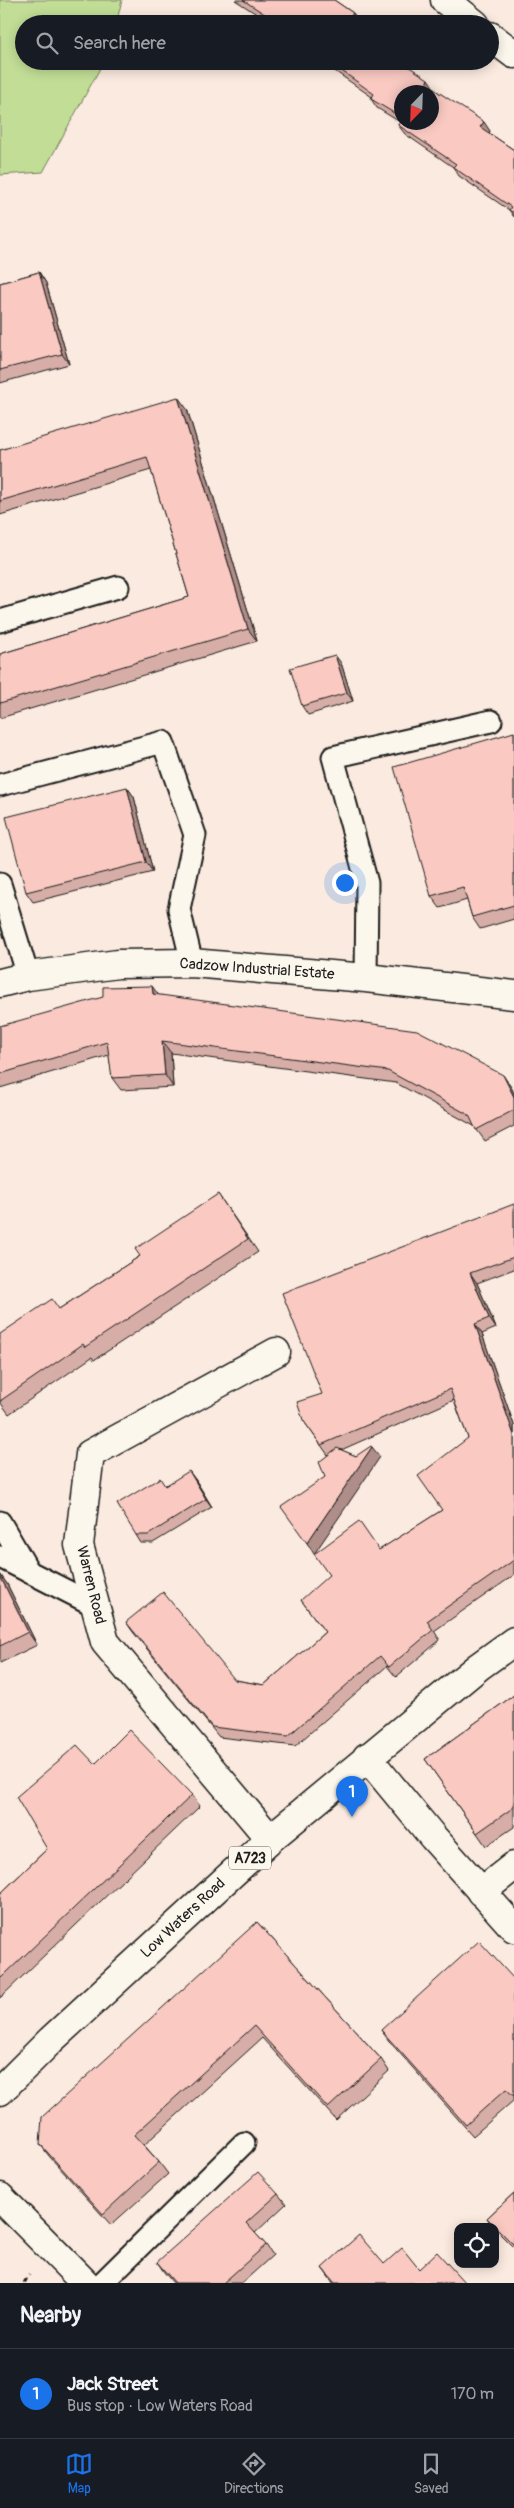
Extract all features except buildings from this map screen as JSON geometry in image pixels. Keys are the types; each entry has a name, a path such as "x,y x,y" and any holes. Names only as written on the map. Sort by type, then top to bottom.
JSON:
{"street":[{"path":"445,0 464,15"},
{"path":"499,43 514,54"},
{"name":"Cadzow Industrial Estate","path":"0,983 28,976 118,964 192,962 366,978 514,995"},
{"name":"Warren Road","path":"270,1839 105,1642 79,1545 90,1454 276,1352"},
{"name":"Low Waters Road","path":"0,2091 51,2040 270,1839 367,1757 478,1667 514,1641"},
{"path":"367,1757 481,1892 514,1928"},
{"path":"481,1892 514,1866"},
{"path":"0,2196 85,2283"}],"lane":[{"path":"0,621 118,587"},
{"path":"366,978 367,883 332,757 491,721"},
{"path":"0,785 163,742 195,835 178,910 192,962"},
{"path":"0,884 28,976"},
{"path":"0,1522 29,1572"},
{"path":"0,1557 96,1606"},
{"path":"102,2283 244,2144"}],"green space":[{"path":"0,0 122,0 118,15 15,15 15,70 99,70 43,172 0,175"}],"place":[{"name":"Jack Street","path":"352,1817"}]}
